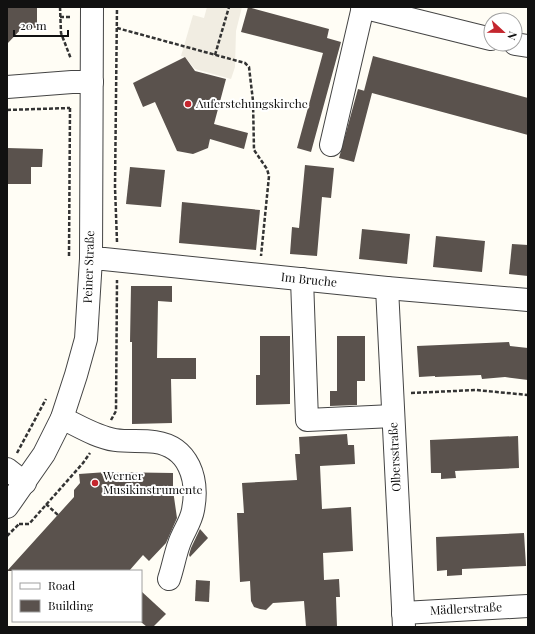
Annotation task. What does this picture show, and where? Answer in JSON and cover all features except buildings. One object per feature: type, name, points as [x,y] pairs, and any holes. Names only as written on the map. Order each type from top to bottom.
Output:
[{"type":"street","name":"Peiner Straße","points":[[13,515],[25,483],[44,454],[62,418],[86,339],[91,259],[82,82],[92,7]]},
{"type":"street","points":[[331,145],[362,7],[483,37]]},
{"type":"street","points":[[7,87],[82,82]]},
{"type":"street","name":"Im Bruche","points":[[91,259],[104,259],[387,288],[528,300]]},
{"type":"street","points":[[302,279],[307,420],[393,416]]},
{"type":"street","name":"Olbersstraße","points":[[387,288],[403,620]]},
{"type":"street","points":[[62,418],[100,437],[116,440],[164,444],[179,452],[185,459],[191,472],[194,487],[193,511],[179,544],[170,579]]},
{"type":"street","points":[[7,469],[25,483]]},
{"type":"street","name":"Mädlerstraße","points":[[403,620],[528,606]]},
{"type":"path","points":[[60,7],[61,33],[73,65],[82,82],[70,108],[69,260]]},
{"type":"path","points":[[215,55],[229,7]]},
{"type":"path","points":[[117,28],[246,63],[249,67],[254,150],[267,169],[269,176],[259,275]]},
{"type":"path","points":[[7,110],[70,108]]},
{"type":"path","points":[[392,394],[476,390],[528,395]]},
{"type":"path","points":[[7,469],[47,395]]},
{"type":"path","points":[[46,504],[58,515]]},
{"type":"path","points":[[7,536],[13,515]]},
{"type":"shaded area","points":[[207,7],[242,7],[236,31],[235,67],[231,79],[195,69],[185,57],[181,56],[193,15],[204,18]]},
{"type":"place","name":"Auferstehungskirche","points":[[188,104]]},
{"type":"place","name":"Werner Musikinstrumente","points":[[95,483]]}]
